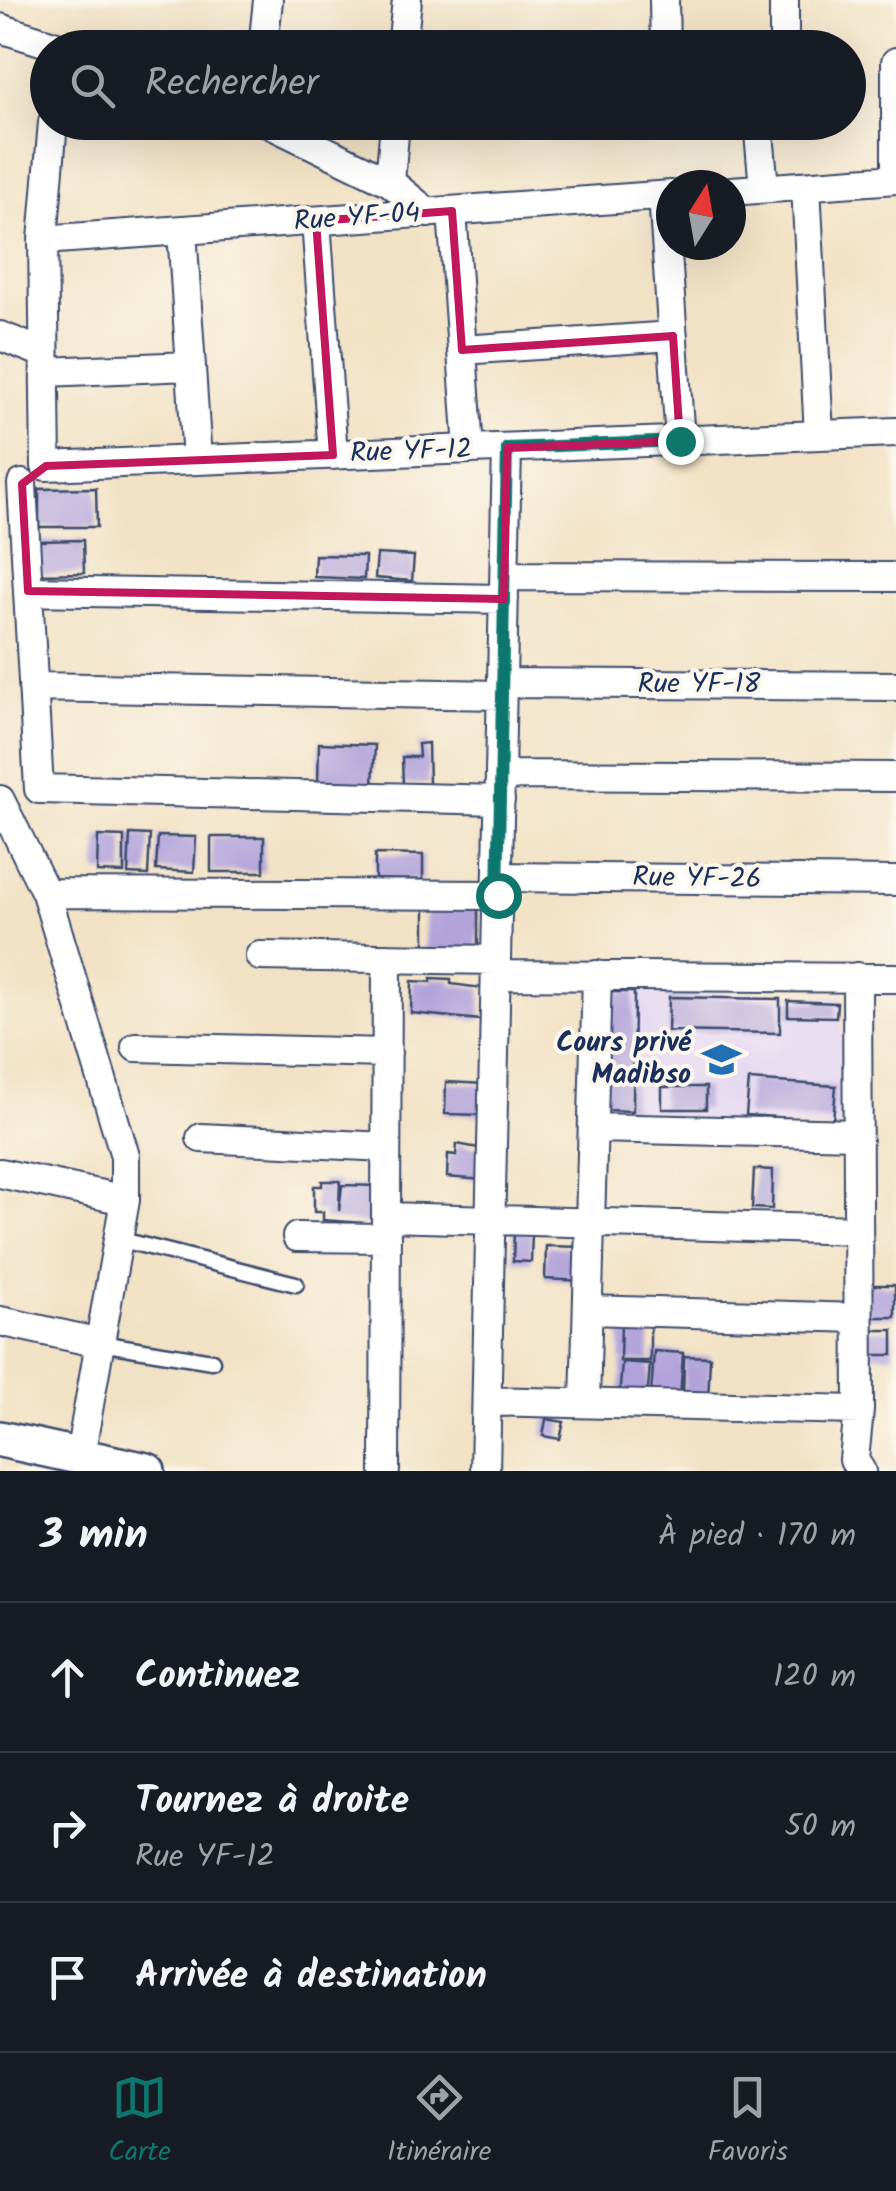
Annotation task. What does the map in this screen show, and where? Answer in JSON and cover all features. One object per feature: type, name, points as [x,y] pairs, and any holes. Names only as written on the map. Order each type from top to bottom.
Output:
[{"type":"street","points":[[266,30],[268,0]]},
{"type":"street","points":[[404,30],[407,0]]},
{"type":"street","points":[[664,0],[664,30]]},
{"type":"street","points":[[784,0],[784,30]]},
{"type":"street","points":[[0,28],[30,37]]},
{"type":"street","points":[[896,62],[896,171]]},
{"type":"street","points":[[51,140],[43,240],[46,466],[11,492],[28,591],[38,789],[500,788],[896,777]]},
{"type":"street","points":[[303,140],[390,182],[440,212],[462,350],[469,449]]},
{"type":"street","points":[[390,182],[394,140]]},
{"type":"street","points":[[760,140],[764,188]]},
{"type":"street","points":[[746,190],[896,179]]},
{"type":"street","points":[[806,186],[819,435]]},
{"type":"street","name":"Rue YF-04","points":[[43,240],[656,196]]},
{"type":"street","points":[[316,221],[333,455]]},
{"type":"street","points":[[182,230],[198,460]]},
{"type":"street","points":[[670,260],[680,441]]},
{"type":"street","points":[[0,336],[44,362],[191,366]]},
{"type":"street","points":[[462,350],[673,336]]},
{"type":"street","name":"Rue YF-12","points":[[46,466],[896,432]]},
{"type":"street","points":[[485,1471],[507,448]]},
{"type":"street","points":[[28,591],[504,588],[896,577]]},
{"type":"street","name":"Rue YF-18","points":[[33,687],[896,686]]},
{"type":"street","points":[[0,800],[46,893],[125,1156],[125,1200],[80,1456]]},
{"type":"street","name":"Rue YF-26","points":[[46,893],[896,881]]},
{"type":"street","points":[[260,956],[387,958],[597,976],[896,978]]},
{"type":"street","points":[[385,1471],[387,958]]},
{"type":"street","points":[[585,1403],[597,976]]},
{"type":"street","points":[[857,978],[858,1410],[854,1460],[860,1471]]},
{"type":"street","points":[[136,1047],[387,1054]]},
{"type":"street","points":[[593,1128],[858,1134]]},
{"type":"street","points":[[202,1138],[386,1147]]},
{"type":"street","points":[[0,1173],[125,1200]]},
{"type":"street","points":[[297,1236],[491,1220],[858,1230]]},
{"type":"street","points":[[588,1310],[858,1318]]},
{"type":"street","points":[[0,1321],[100,1342]]},
{"type":"street","points":[[487,1400],[858,1410]]},
{"type":"street","points":[[0,1439],[147,1471]]},
{"type":"lane","points":[[118,1239],[296,1284]]},
{"type":"lane","points":[[100,1342],[212,1360]]},
{"type":"highlighted area","points":[[452,211],[462,350],[673,336],[680,441],[507,448],[504,599],[28,591],[22,484],[46,466],[333,455],[316,221]]},
{"type":"shaded area","name":"Cours privé Madibso","points":[[605,989],[842,997],[840,1129],[599,1120]]},
{"type":"building","points":[[96,488],[97,527],[39,527],[39,489]]},
{"type":"building","points":[[83,540],[84,573],[39,574],[38,541]]},
{"type":"building","points":[[377,554],[414,556],[412,581],[375,578]]},
{"type":"building","points":[[315,555],[365,556],[364,579],[314,577]]},
{"type":"building","points":[[319,743],[375,745],[373,784],[318,782]]},
{"type":"building","points":[[428,743],[429,784],[403,785],[402,757],[419,757],[418,744]]},
{"type":"building","points":[[130,834],[150,835],[148,875],[128,874]]},
{"type":"building","points":[[98,836],[124,837],[124,873],[97,872]]},
{"type":"building","points":[[158,836],[196,837],[194,872],[156,870]]},
{"type":"building","points":[[211,837],[264,837],[264,872],[211,872]]},
{"type":"building","points":[[375,854],[423,855],[423,880],[375,879]]},
{"type":"building","points":[[425,905],[478,906],[478,954],[425,954]]},
{"type":"building","points":[[431,978],[482,988],[481,1020],[411,1013],[412,981],[431,982]]},
{"type":"building","points":[[607,992],[634,992],[633,1111],[606,1110]]},
{"type":"building","points":[[669,997],[780,999],[780,1033],[668,1031]]},
{"type":"building","points":[[788,1001],[837,1003],[836,1017],[788,1016]]},
{"type":"building","points":[[749,1080],[836,1086],[833,1121],[746,1115]]},
{"type":"building","points":[[446,1082],[486,1084],[485,1115],[445,1114]]},
{"type":"building","points":[[662,1087],[706,1087],[706,1109],[662,1109]]},
{"type":"building","points":[[457,1144],[484,1149],[483,1180],[447,1177],[448,1154],[456,1155]]},
{"type":"building","points":[[754,1169],[773,1170],[772,1209],[752,1208]]},
{"type":"building","points":[[322,1181],[340,1181],[339,1211],[342,1185],[379,1186],[377,1224],[323,1220],[323,1212],[314,1212],[314,1186],[322,1186]]},
{"type":"building","points":[[514,1231],[532,1232],[531,1262],[513,1261]]},
{"type":"building","points":[[546,1246],[583,1247],[582,1281],[545,1279]]},
{"type":"building","points":[[867,1285],[895,1285],[895,1317],[867,1317]]},
{"type":"building","points":[[621,1321],[650,1321],[650,1361],[620,1361]]},
{"type":"building","points":[[863,1330],[893,1330],[893,1355],[863,1355]]},
{"type":"building","points":[[654,1351],[683,1353],[680,1399],[651,1396]]},
{"type":"building","points":[[684,1356],[710,1357],[708,1401],[683,1400]]},
{"type":"building","points":[[622,1362],[650,1364],[647,1402],[619,1400]]},
{"type":"building","points":[[546,1419],[564,1422],[560,1439],[543,1436]]},
{"type":"place","name":"Cours privé Madibso","points":[[721,1059]]},
{"type":"route","points":[[498,895],[507,448],[680,441]]}]
